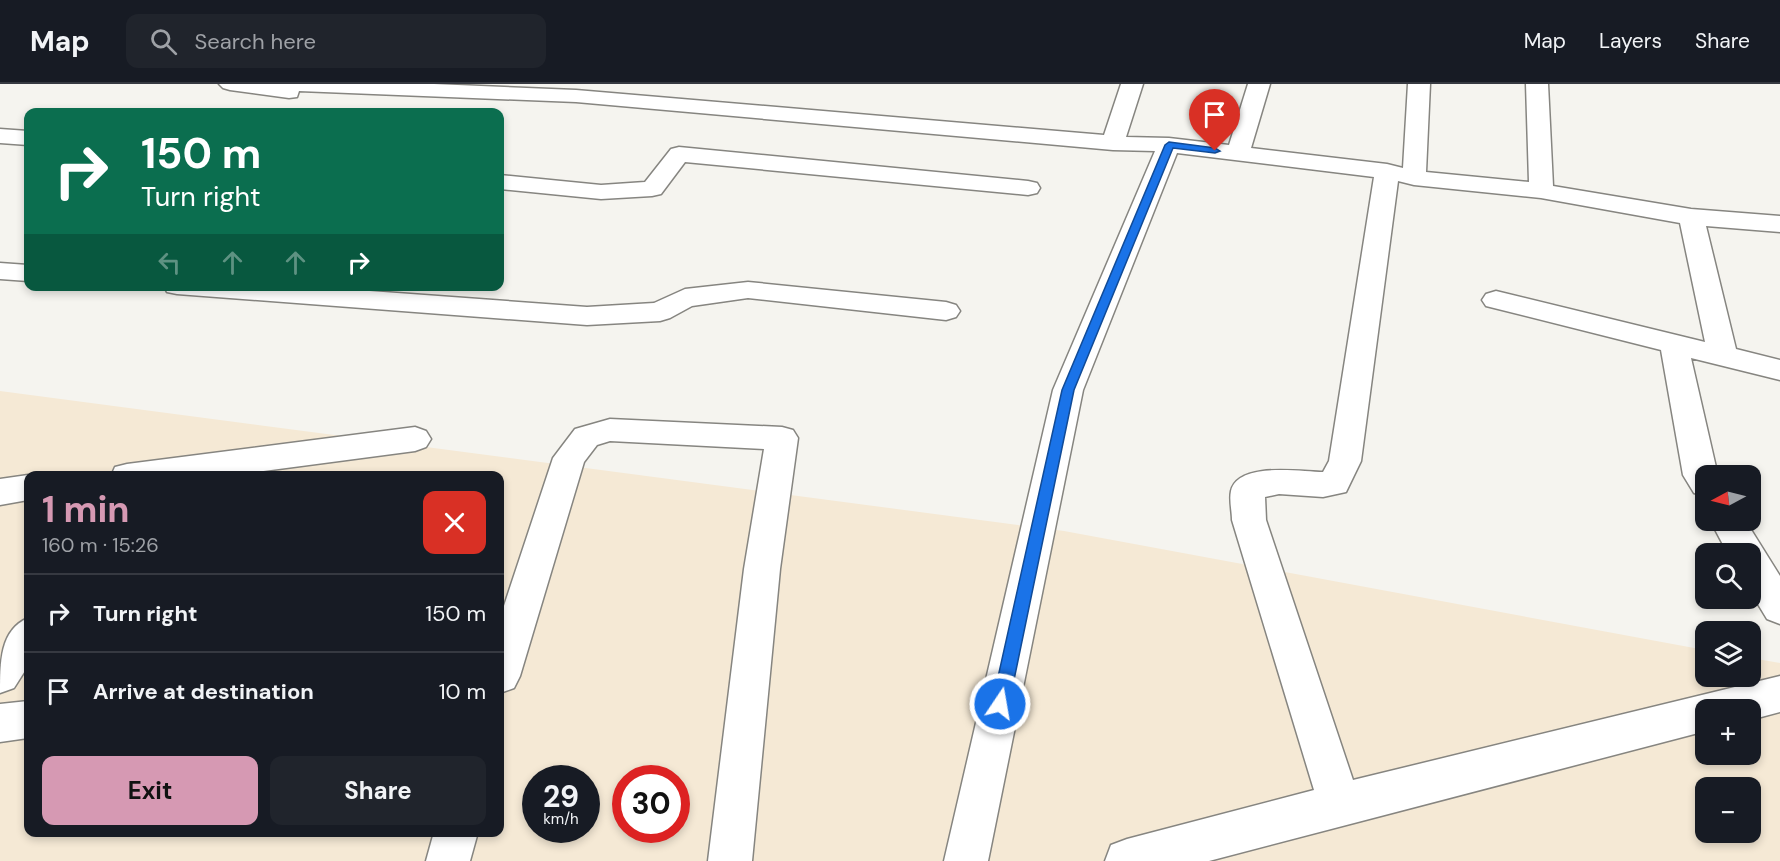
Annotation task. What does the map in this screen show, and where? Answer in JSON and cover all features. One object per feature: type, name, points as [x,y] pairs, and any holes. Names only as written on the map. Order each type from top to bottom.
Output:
[{"type":"street","points":[[230,84],[295,87],[583,90],[745,109],[1169,145],[1387,171],[1414,178],[1540,191],[1691,217],[1780,224]]},
{"type":"street","points":[[1113,142],[1132,84]]},
{"type":"street","points":[[1238,153],[1259,84]]},
{"type":"street","points":[[1414,178],[1419,84]]},
{"type":"street","points":[[1536,84],[1540,191]]},
{"type":"street","points":[[268,108],[295,87]]},
{"type":"street","points":[[745,109],[762,92]]},
{"type":"street","points":[[966,861],[1068,390],[1169,145]]},
{"type":"street","points":[[504,182],[601,192],[652,189],[679,154],[1028,188]]},
{"type":"street","points":[[1340,804],[1250,520],[1248,491],[1259,483],[1289,481],[1320,486],[1334,483],[1345,461],[1387,171]]},
{"type":"street","points":[[1691,217],[1723,356]]},
{"type":"street","points":[[0,271],[24,273]]},
{"type":"street","points":[[245,291],[587,316],[660,312],[685,298],[748,290],[946,311]]},
{"type":"street","points":[[1496,300],[1780,370]]},
{"type":"street","points":[[1674,344],[1698,465]]},
{"type":"street","points":[[504,663],[569,458],[586,437],[610,430],[782,438],[762,569],[730,861]]},
{"type":"street","points":[[164,471],[415,439]]},
{"type":"street","points":[[0,492],[24,489]]},
{"type":"street","points":[[1761,577],[1780,608]]},
{"type":"street","points":[[0,676],[24,640]]},
{"type":"street","points":[[1761,699],[1780,694]]},
{"type":"street","points":[[1127,861],[1340,804],[1695,716]]},
{"type":"street","points":[[0,723],[24,720]]},
{"type":"street","points":[[448,861],[455,837]]},
{"type":"shaded area","points":[[0,391],[1064,531],[1695,648],[1695,687],[1761,687],[1761,660],[1780,663],[1780,861],[0,861]]},
{"type":"route","points":[[1000,704],[1068,390],[1169,145],[1215,151]]}]
